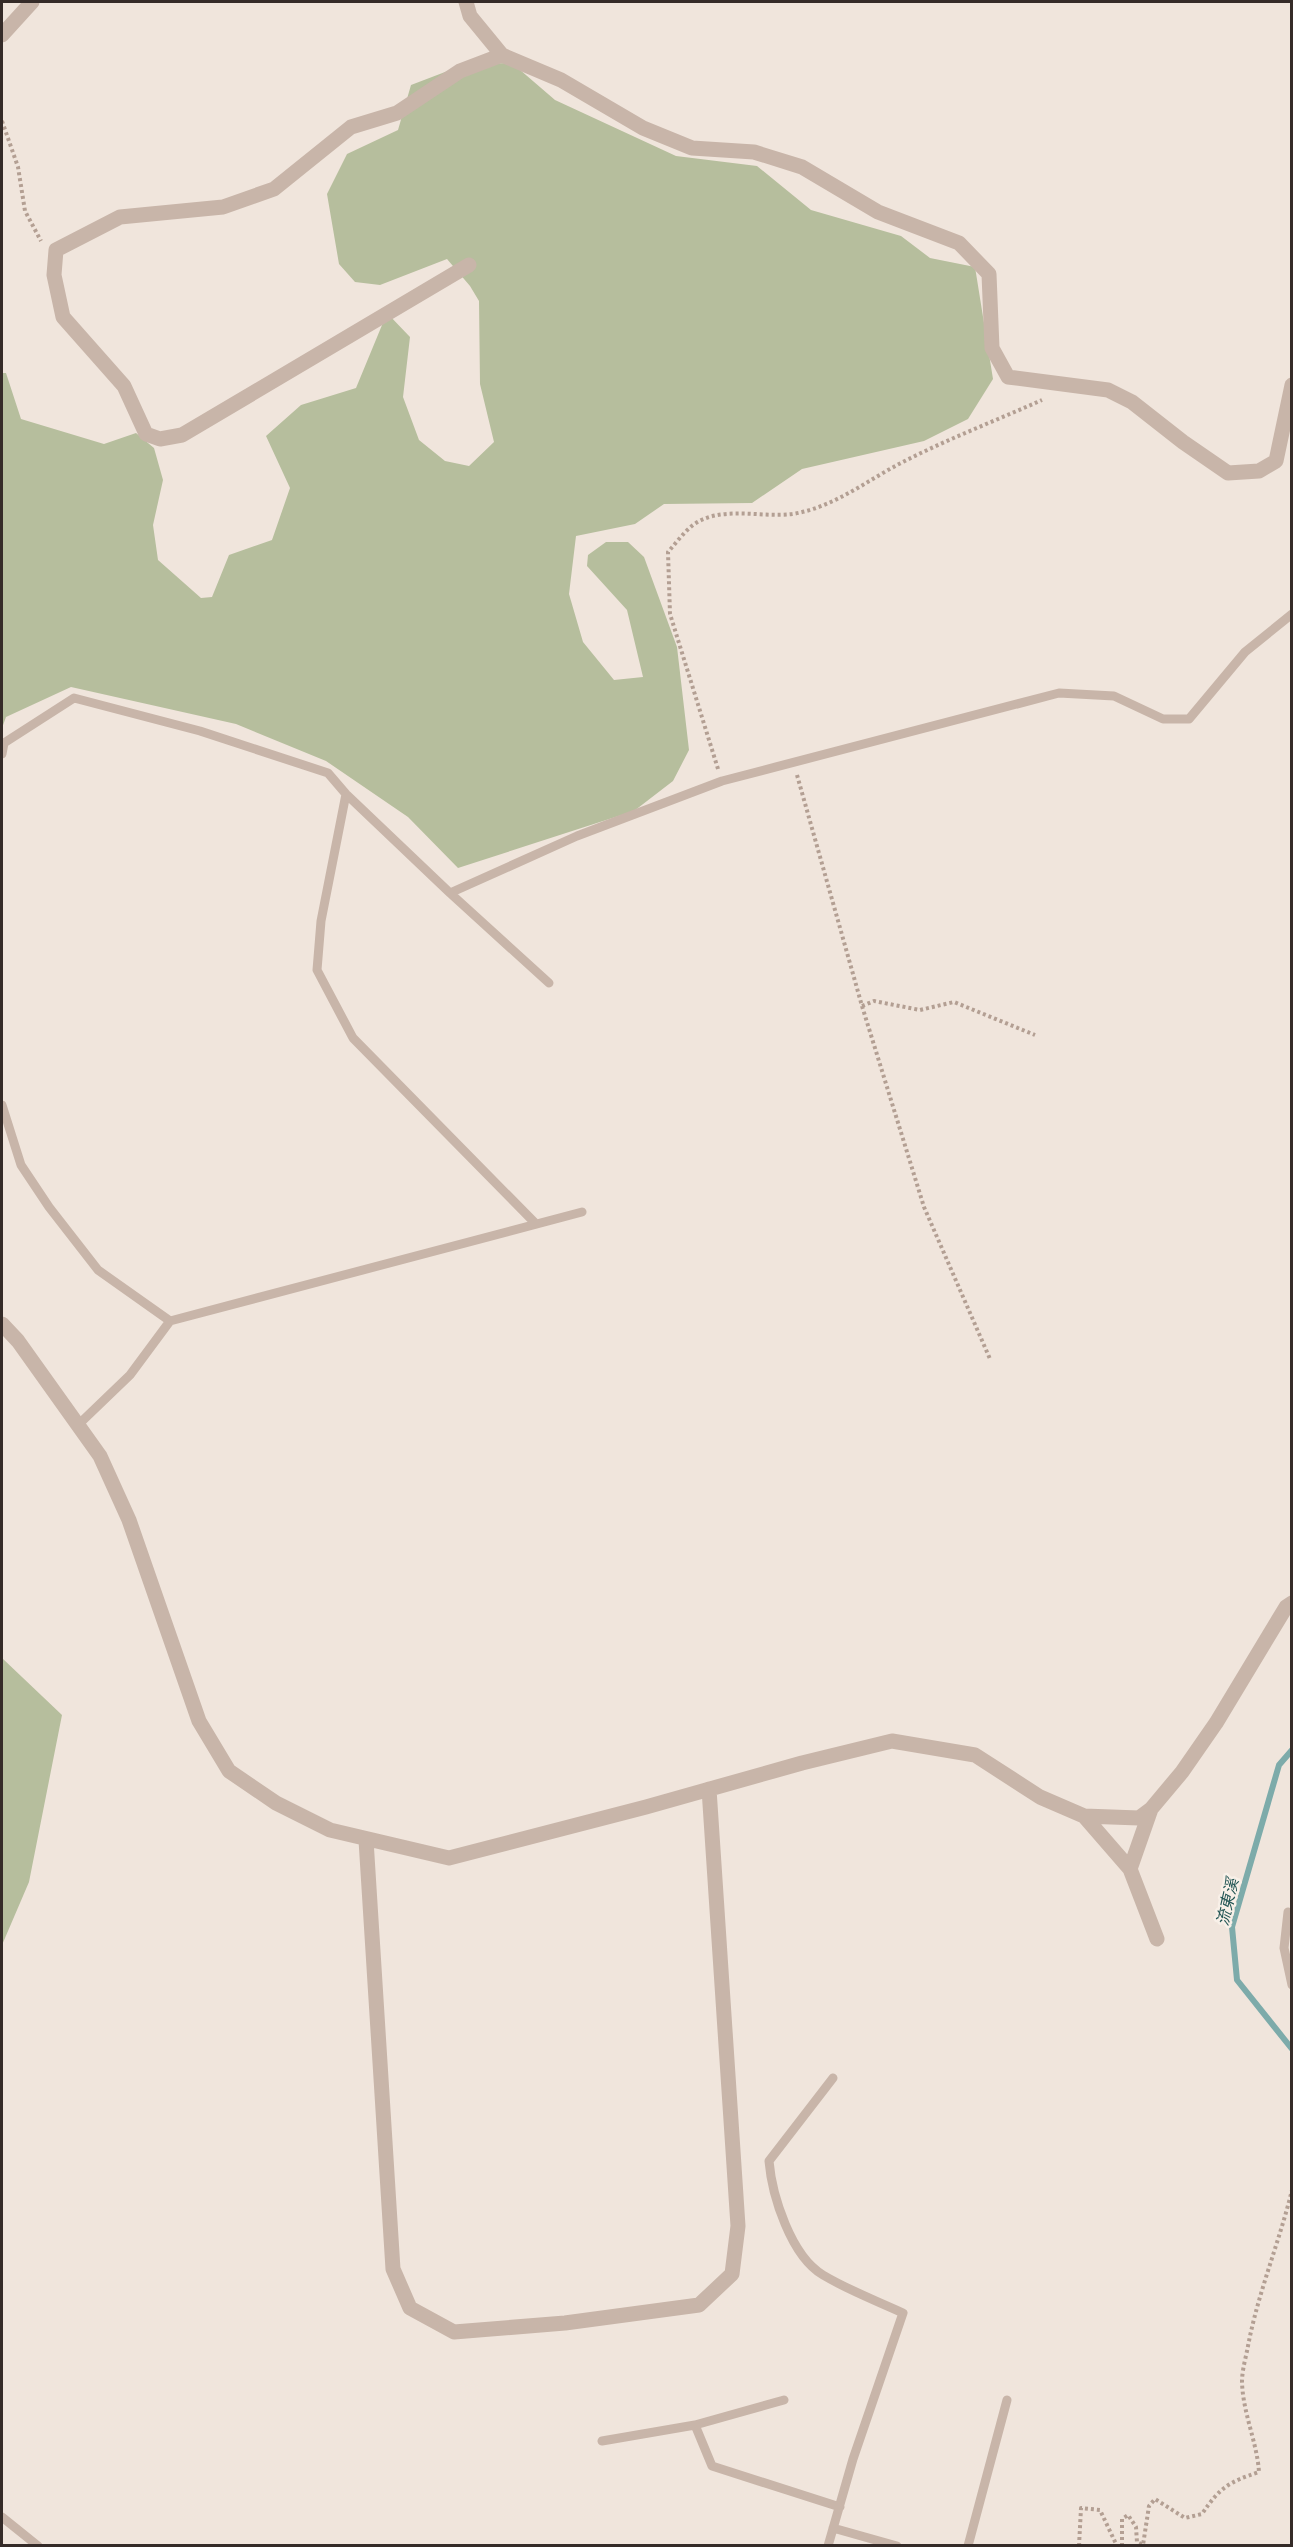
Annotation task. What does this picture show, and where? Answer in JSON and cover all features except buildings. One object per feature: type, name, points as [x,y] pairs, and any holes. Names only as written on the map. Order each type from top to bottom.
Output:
[{"type":"street","points":[[2,35],[32,2]]},
{"type":"street","points":[[466,2],[470,16],[502,55],[561,80],[643,128],[692,148],[754,152],[802,167],[878,212],[959,243],[989,274],[992,348],[1008,377],[1108,390],[1132,402],[1183,442],[1228,473],[1259,471],[1276,461],[1292,385]]},
{"type":"street","points":[[469,265],[182,435],[160,439],[146,434],[124,386],[63,317],[54,275],[56,250],[120,217],[223,207],[274,189],[351,127],[397,113],[460,71],[502,55]]},
{"type":"street","points":[[2,1324],[18,1341],[100,1456],[129,1520],[199,1721],[229,1771],[276,1803],[330,1830],[449,1858],[892,1741],[975,1755],[1040,1797],[1084,1816],[1139,1818],[1151,1809],[1182,1772],[1216,1723],[1286,1607],[1292,1603]]},
{"type":"street","points":[[366,1840],[393,2269],[410,2308],[454,2332],[565,2324],[699,2305],[732,2274],[738,2226],[709,1789]]},
{"type":"street","points":[[1130,1869],[1151,1809]]},
{"type":"street","points":[[1084,1816],[1130,1869],[1157,1939]]},
{"type":"lane","points":[[450,893],[577,836],[722,781],[1059,693],[1114,696],[1163,719],[1189,718],[1245,652],[1292,614]]},
{"type":"lane","points":[[2,754],[4,743],[74,698],[200,731],[328,773],[346,794],[450,893],[549,983]]},
{"type":"lane","points":[[346,794],[321,921],[317,970],[353,1038],[536,1224]]},
{"type":"lane","points":[[2,1105],[21,1165],[49,1207],[98,1270],[170,1321]]},
{"type":"lane","points":[[78,1425],[130,1375],[170,1321],[582,1212]]},
{"type":"lane","points":[[1288,1912],[1284,1948],[1292,1985]]},
{"type":"lane","points":[[828,2546],[853,2459],[903,2313],[821,2274],[793,2242],[771,2186],[769,2161],[833,2078]]},
{"type":"lane","points":[[602,2441],[695,2425],[784,2400]]},
{"type":"lane","points":[[968,2546],[1007,2400]]},
{"type":"lane","points":[[695,2425],[712,2466],[840,2507]]},
{"type":"lane","points":[[2,2517],[38,2546]]},
{"type":"lane","points":[[833,2529],[897,2546]]},
{"type":"path","points":[[2,121],[18,167],[25,211],[40,240],[56,250]]},
{"type":"path","points":[[722,781],[670,614],[668,552],[693,525],[710,517],[734,514],[757,516],[793,513],[836,500],[901,463],[1045,398]]},
{"type":"path","points":[[793,762],[862,1006],[924,1207],[990,1359]]},
{"type":"path","points":[[862,1006],[873,1001],[920,1010],[954,1002],[1035,1035]]},
{"type":"path","points":[[1122,2546],[1122,2519],[1128,2515],[1136,2527],[1137,2542],[1143,2545],[1149,2506],[1155,2499],[1185,2517],[1202,2514],[1213,2498],[1231,2482],[1259,2472],[1258,2457],[1247,2420],[1242,2380],[1254,2315],[1292,2190]]},
{"type":"path","points":[[1079,2546],[1081,2508],[1100,2510],[1117,2546]]},
{"type":"green space","points":[[512,63],[555,100],[676,156],[757,166],[811,210],[901,236],[930,258],[975,267],[993,379],[968,419],[924,441],[802,469],[752,503],[664,504],[635,524],[576,536],[569,594],[583,642],[614,680],[643,677],[627,610],[587,566],[588,555],[606,542],[628,542],[644,557],[677,647],[689,750],[673,781],[634,811],[458,868],[408,817],[326,761],[236,724],[71,687],[6,717],[2,728],[2,373],[6,373],[21,419],[104,444],[136,433],[154,448],[163,480],[153,525],[158,560],[201,598],[212,597],[229,555],[272,540],[290,488],[266,436],[301,405],[356,388],[387,313],[410,337],[403,397],[419,440],[445,461],[469,466],[494,442],[480,384],[479,301],[470,286],[447,259],[380,285],[355,282],[339,264],[327,194],[347,154],[398,130],[411,85],[466,64]]},
{"type":"green space","points":[[2,1658],[62,1715],[29,1882],[2,1945]]},
{"type":"waterway","name":"流東溪","points":[[1292,1750],[1279,1765],[1232,1927],[1237,1980],[1292,2049]]}]
